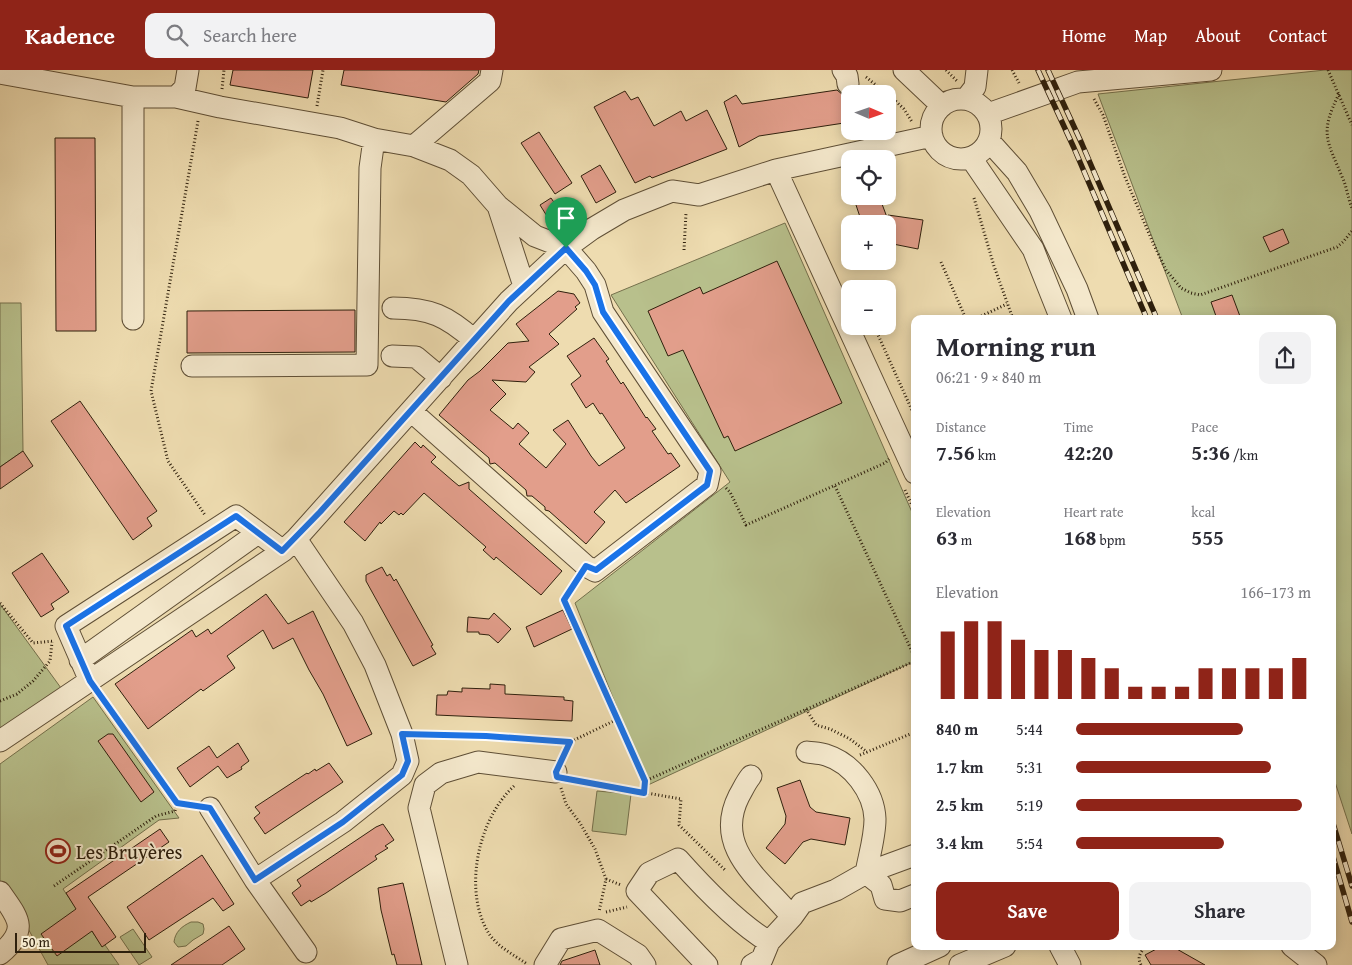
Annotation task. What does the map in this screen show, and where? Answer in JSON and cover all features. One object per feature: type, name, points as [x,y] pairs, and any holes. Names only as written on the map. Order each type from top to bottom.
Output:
[{"type":"street","points":[[176,97],[184,88],[188,70]]},
{"type":"street","points":[[414,146],[490,81],[492,70]]},
{"type":"street","points":[[904,70],[942,106]]},
{"type":"street","points":[[966,99],[975,87],[977,70]]},
{"type":"street","points":[[988,114],[1078,82],[1211,70]]},
{"type":"street","points":[[0,73],[26,74],[134,97],[176,97],[340,128],[374,139],[414,146],[450,160],[471,176],[498,206],[535,236],[566,248],[586,271],[595,285],[603,312],[710,471],[707,485],[596,570],[586,566],[411,411]]},
{"type":"street","points":[[133,319],[134,97]]},
{"type":"street","points":[[955,99],[966,99],[982,106],[988,114],[992,128],[989,141],[979,154],[971,158],[955,159],[947,156],[935,144],[931,125],[935,115],[942,106],[955,99]]},
{"type":"street","points":[[0,742],[289,545],[524,286],[566,248],[592,229],[624,210],[672,191],[699,195],[776,170],[932,136]]},
{"type":"street","points":[[192,366],[367,365],[370,168],[374,139]]},
{"type":"street","points":[[989,141],[1017,172],[1040,212],[1077,289],[1087,315]]},
{"type":"street","points":[[971,158],[1033,248],[1059,315]]},
{"type":"street","points":[[776,170],[911,463]]},
{"type":"street","points":[[498,206],[524,286]]},
{"type":"street","points":[[393,308],[428,311],[442,316],[474,340]]},
{"type":"street","points":[[392,356],[416,357],[440,378]]},
{"type":"street","points":[[90,681],[80,660],[62,641],[66,626],[236,516],[258,533],[289,545],[353,623],[375,665],[402,734],[408,761],[402,775],[343,822],[255,880]]},
{"type":"street","points":[[80,660],[258,533]]},
{"type":"street","points":[[807,752],[826,755],[844,763],[858,777],[870,798],[875,818],[866,873]]},
{"type":"street","points":[[457,965],[419,808],[424,785],[441,773],[478,762],[532,769],[556,775]]},
{"type":"street","points":[[751,776],[734,807],[730,828],[736,850],[747,868],[792,918]]},
{"type":"street","points":[[210,808],[255,880],[306,952]]},
{"type":"street","points":[[752,965],[762,959],[769,942],[792,918],[802,903],[836,890],[866,873],[911,856]]},
{"type":"street","points":[[708,965],[637,892],[648,874],[678,859],[699,882],[756,934],[769,942]]},
{"type":"street","points":[[866,873],[880,884],[885,899],[900,901],[911,897]]},
{"type":"street","points":[[0,892],[18,918],[18,928],[12,944],[0,954]]},
{"type":"street","points":[[545,965],[561,939],[598,930],[638,955],[645,965]]},
{"type":"street","points":[[898,965],[931,950]]},
{"type":"street","points":[[960,965],[996,950]]},
{"type":"street","points":[[1062,950],[1070,965]]},
{"type":"street","points":[[1298,950],[1316,965]]},
{"type":"path","points":[[314,124],[323,70]]},
{"type":"path","points":[[1012,70],[1018,80]]},
{"type":"path","points":[[1328,70],[1352,126]]},
{"type":"path","points":[[852,77],[868,85]]},
{"type":"path","points":[[1086,82],[1103,115],[1125,177],[1153,243],[1166,270],[1181,288],[1200,295],[1212,292],[1337,246],[1352,231]]},
{"type":"path","points":[[1339,94],[1329,118],[1327,140],[1352,208]]},
{"type":"path","points":[[896,102],[904,110],[914,125]]},
{"type":"path","points":[[202,103],[150,391],[168,461],[192,499],[216,529]]},
{"type":"path","points":[[974,197],[1011,315]]},
{"type":"path","points":[[684,250],[686,213]]},
{"type":"path","points":[[941,262],[964,315]]},
{"type":"path","points":[[984,315],[1007,304]]},
{"type":"path","points":[[878,335],[911,408]]},
{"type":"path","points":[[710,471],[730,492],[746,525],[885,463],[890,458],[906,451]]},
{"type":"path","points":[[835,486],[911,649]]},
{"type":"path","points":[[586,566],[564,600],[645,781],[644,793]]},
{"type":"path","points":[[0,603],[33,643],[62,641]]},
{"type":"path","points":[[0,701],[17,694],[33,681],[50,661],[62,641]]},
{"type":"path","points":[[645,781],[911,664]]},
{"type":"path","points":[[90,681],[177,803],[210,808]]},
{"type":"path","points":[[806,709],[816,725],[830,729],[850,739],[867,752]]},
{"type":"path","points":[[402,734],[486,736],[570,742],[618,719]]},
{"type":"path","points":[[844,763],[911,734]]},
{"type":"path","points":[[570,742],[556,775],[566,804],[595,849],[606,879],[599,914],[647,902]]},
{"type":"path","points":[[528,965],[507,951],[489,934],[479,914],[475,882],[478,855],[492,813],[508,791],[532,769]]},
{"type":"path","points":[[556,775],[644,793],[681,798],[679,825],[726,872]]},
{"type":"path","points":[[54,886],[156,816],[174,812],[177,803]]},
{"type":"path","points":[[1141,965],[1139,960],[1143,950]]},
{"type":"green space","points":[[1325,70],[1352,70],[1352,834],[1336,785],[1336,315],[1181,315],[1098,94]]},
{"type":"green space","points":[[785,223],[911,510],[911,663],[648,785],[575,603],[730,482],[611,295]]},
{"type":"green space","points":[[0,303],[21,303],[23,451],[0,467]]},
{"type":"green space","points":[[0,604],[61,688],[0,729]]},
{"type":"green space","name":"Les Bruyères","points":[[93,697],[179,818],[159,820],[63,889],[102,946],[105,945],[119,965],[48,965],[14,903],[0,882],[0,764]]},
{"type":"green space","points":[[597,791],[631,794],[626,835],[592,831]]},
{"type":"green space","points":[[191,922],[203,924],[203,934],[186,946],[178,947],[174,942],[177,932]]},
{"type":"green space","points":[[133,929],[152,957],[139,965],[120,937]]},
{"type":"building","points":[[233,70],[313,70],[308,98],[230,85]]},
{"type":"building","points":[[344,70],[479,70],[478,74],[446,102],[341,85]]},
{"type":"building","points":[[837,90],[841,93],[841,123],[759,136],[739,147],[724,102],[736,95],[742,104]]},
{"type":"building","points":[[625,91],[631,100],[638,97],[654,126],[681,111],[686,121],[707,110],[727,149],[635,183],[594,107]]},
{"type":"building","points":[[539,132],[572,183],[555,194],[521,143]]},
{"type":"building","points":[[55,138],[95,138],[96,331],[56,331]]},
{"type":"building","points":[[600,165],[616,192],[596,203],[581,176]]},
{"type":"building","points":[[551,198],[562,214],[550,221],[540,205]]},
{"type":"building","points":[[856,205],[882,205],[886,215],[859,215]]},
{"type":"building","points":[[896,216],[923,220],[918,249],[896,245]]},
{"type":"building","points":[[1283,229],[1289,243],[1270,252],[1263,237]]},
{"type":"building","points":[[777,261],[842,403],[735,451],[728,436],[724,438],[683,350],[668,356],[648,311],[700,287],[703,294]]},
{"type":"building","points":[[558,291],[574,294],[580,303],[575,307],[577,309],[549,334],[559,344],[529,367],[535,372],[526,382],[492,380],[506,394],[490,410],[513,429],[518,423],[529,433],[519,444],[546,468],[566,444],[553,430],[568,420],[599,466],[625,448],[602,413],[600,414],[593,403],[586,408],[571,384],[581,376],[567,356],[594,338],[609,359],[606,361],[621,384],[623,382],[646,418],[656,429],[652,431],[668,454],[671,453],[680,466],[626,503],[615,490],[594,512],[605,522],[586,544],[549,511],[545,510],[545,507],[532,496],[527,496],[526,490],[495,463],[490,464],[489,458],[439,415],[468,380],[480,371],[508,343],[529,341],[516,324]]},
{"type":"building","points":[[1232,295],[1240,315],[1216,315],[1211,302]]},
{"type":"building","points":[[355,310],[355,352],[187,353],[187,311]]},
{"type":"building","points":[[80,401],[157,511],[147,518],[152,526],[133,540],[51,421]]},
{"type":"building","points":[[415,442],[421,448],[423,445],[436,457],[431,462],[459,486],[469,482],[469,489],[562,571],[541,595],[496,557],[494,560],[483,550],[486,547],[424,493],[403,515],[401,513],[399,515],[394,511],[381,524],[380,522],[365,541],[344,522]]},
{"type":"building","points":[[23,451],[33,466],[0,489],[0,467]]},
{"type":"building","points":[[42,553],[69,592],[51,604],[54,609],[41,617],[12,573]]},
{"type":"building","points":[[382,567],[387,576],[390,574],[394,581],[396,579],[433,645],[431,646],[436,654],[413,666],[366,581],[366,575]]},
{"type":"building","points":[[266,594],[288,624],[313,611],[372,734],[347,746],[323,694],[293,638],[273,649],[263,630],[227,656],[235,668],[203,691],[201,689],[148,729],[115,684],[192,630],[196,637],[208,629],[211,634]]},
{"type":"building","points":[[563,610],[572,629],[534,647],[526,627]]},
{"type":"building","points":[[494,613],[511,629],[498,643],[489,635],[479,634],[479,632],[467,632],[468,617],[489,619]]},
{"type":"building","points":[[490,684],[505,685],[505,694],[564,697],[564,700],[573,701],[572,721],[436,715],[437,695],[447,695],[448,691],[462,692],[462,688],[490,689]]},
{"type":"building","points":[[108,734],[113,734],[154,792],[141,802],[98,741]]},
{"type":"building","points":[[238,743],[249,761],[241,767],[242,769],[227,778],[218,766],[190,787],[177,768],[209,746],[217,758]]},
{"type":"building","points":[[329,763],[343,782],[265,834],[254,818],[260,813],[255,807],[307,773],[315,769],[316,771]]},
{"type":"building","points":[[800,780],[810,807],[816,812],[850,818],[845,845],[811,839],[803,842],[785,864],[766,848],[785,824],[786,816],[777,788]]},
{"type":"building","points":[[383,824],[394,840],[385,846],[388,848],[375,856],[377,859],[326,893],[301,906],[292,893],[301,886],[297,880]]},
{"type":"building","points":[[160,829],[169,842],[88,897],[116,937],[102,947],[92,931],[57,956],[41,934],[76,909],[66,893]]},
{"type":"building","points":[[202,855],[234,904],[223,911],[213,898],[149,940],[127,907]]},
{"type":"building","points":[[403,883],[422,965],[397,965],[394,954],[392,955],[381,910],[378,888]]},
{"type":"building","points":[[229,926],[245,949],[222,965],[171,965]]},
{"type":"building","points":[[595,950],[600,965],[560,965],[562,961]]},
{"type":"building","points":[[1154,950],[1179,950],[1205,965],[1151,965],[1145,955]]},
{"type":"railway","points":[[1038,70],[1074,148],[1145,315]]},
{"type":"railway","points":[[1048,70],[1155,315]]},
{"type":"railway","points":[[1336,833],[1352,886]]},
{"type":"railway","points":[[1336,867],[1352,922]]},
{"type":"place","name":"Les Bruyères","points":[[58,851]]},
{"type":"route","points":[[566,248],[586,271],[595,285],[603,312],[710,471],[707,485],[654,526],[596,570],[586,566],[564,600],[645,781],[644,793],[557,777],[556,772],[570,742],[486,736],[402,734],[408,761],[402,775],[343,822],[255,880],[210,808],[177,803],[90,681],[66,626],[236,516],[282,551],[296,539],[509,301],[566,248]]}]
